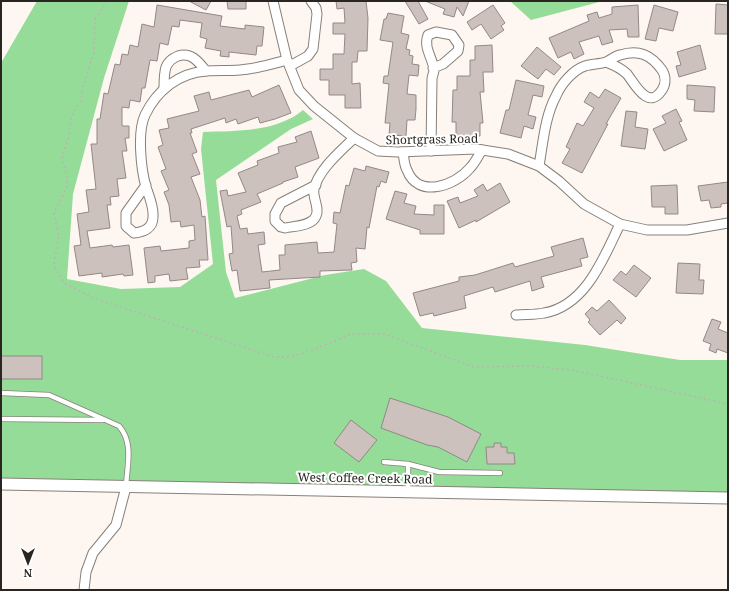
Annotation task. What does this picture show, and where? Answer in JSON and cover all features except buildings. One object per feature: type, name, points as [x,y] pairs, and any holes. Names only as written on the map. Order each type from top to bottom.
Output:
[{"type":"street","name":"Shortgrass Road","points":[[273,1],[288,63],[300,90],[314,106],[336,122],[354,138],[378,151],[403,152],[482,150],[508,154],[538,166],[559,181],[584,204],[620,224],[664,232],[687,230],[728,223]]},
{"type":"street","points":[[146,185],[126,213],[126,226],[134,233],[143,232],[148,228],[154,216],[142,167],[141,140],[144,116],[156,96],[171,82],[189,74],[206,70],[239,70],[288,63],[308,56],[313,50],[317,14],[316,8],[311,1]]},
{"type":"street","points":[[164,89],[167,65],[174,57],[184,54],[189,55],[197,59],[206,70]]},
{"type":"street","points":[[538,166],[550,110],[556,94],[568,78],[584,66],[606,62],[620,55],[644,54],[654,59],[664,72],[664,88],[655,96],[651,97],[642,94],[627,74],[616,66],[606,62]]},
{"type":"street","points":[[430,151],[433,68]]},
{"type":"street","points":[[316,184],[281,203],[275,214],[275,221],[281,227],[285,228],[311,222],[316,216],[314,190],[316,184],[321,174],[354,138]]},
{"type":"street","points":[[403,152],[407,170],[412,180],[420,186],[436,188],[465,173],[471,168],[482,150]]},
{"type":"street","points":[[516,315],[545,313],[564,306],[597,272],[620,224]]},
{"type":"street","name":"West Coffee Creek Road","points":[[1,484],[728,498]]},
{"type":"street","points":[[84,590],[86,572],[93,553],[116,525],[126,487]]},
{"type":"lane","points":[[1,393],[49,395],[119,426],[126,434],[128,444],[126,487]]},
{"type":"lane","points":[[1,419],[107,420]]},
{"type":"lane","points":[[384,462],[408,464],[439,472],[500,473]]},
{"type":"lane","points":[[408,464],[408,492]]},
{"type":"path","points":[[107,1],[95,19],[94,52],[83,86],[81,100],[71,116],[69,136],[62,156],[67,178],[67,187],[54,213],[59,236],[54,269],[66,284],[76,291],[123,309],[274,357],[289,357],[305,353],[351,334],[384,334],[474,366],[535,366],[572,370],[728,404]]},
{"type":"green space","points":[[37,1],[129,1],[104,78],[73,194],[67,279],[121,289],[180,287],[213,264],[201,149],[203,132],[256,129],[281,123],[303,110],[313,119],[291,129],[216,180],[226,272],[235,298],[325,275],[364,269],[386,281],[422,328],[585,345],[680,360],[728,360],[728,493],[1,478],[1,63]]},
{"type":"green space","points":[[510,1],[603,1],[531,20]]}]
